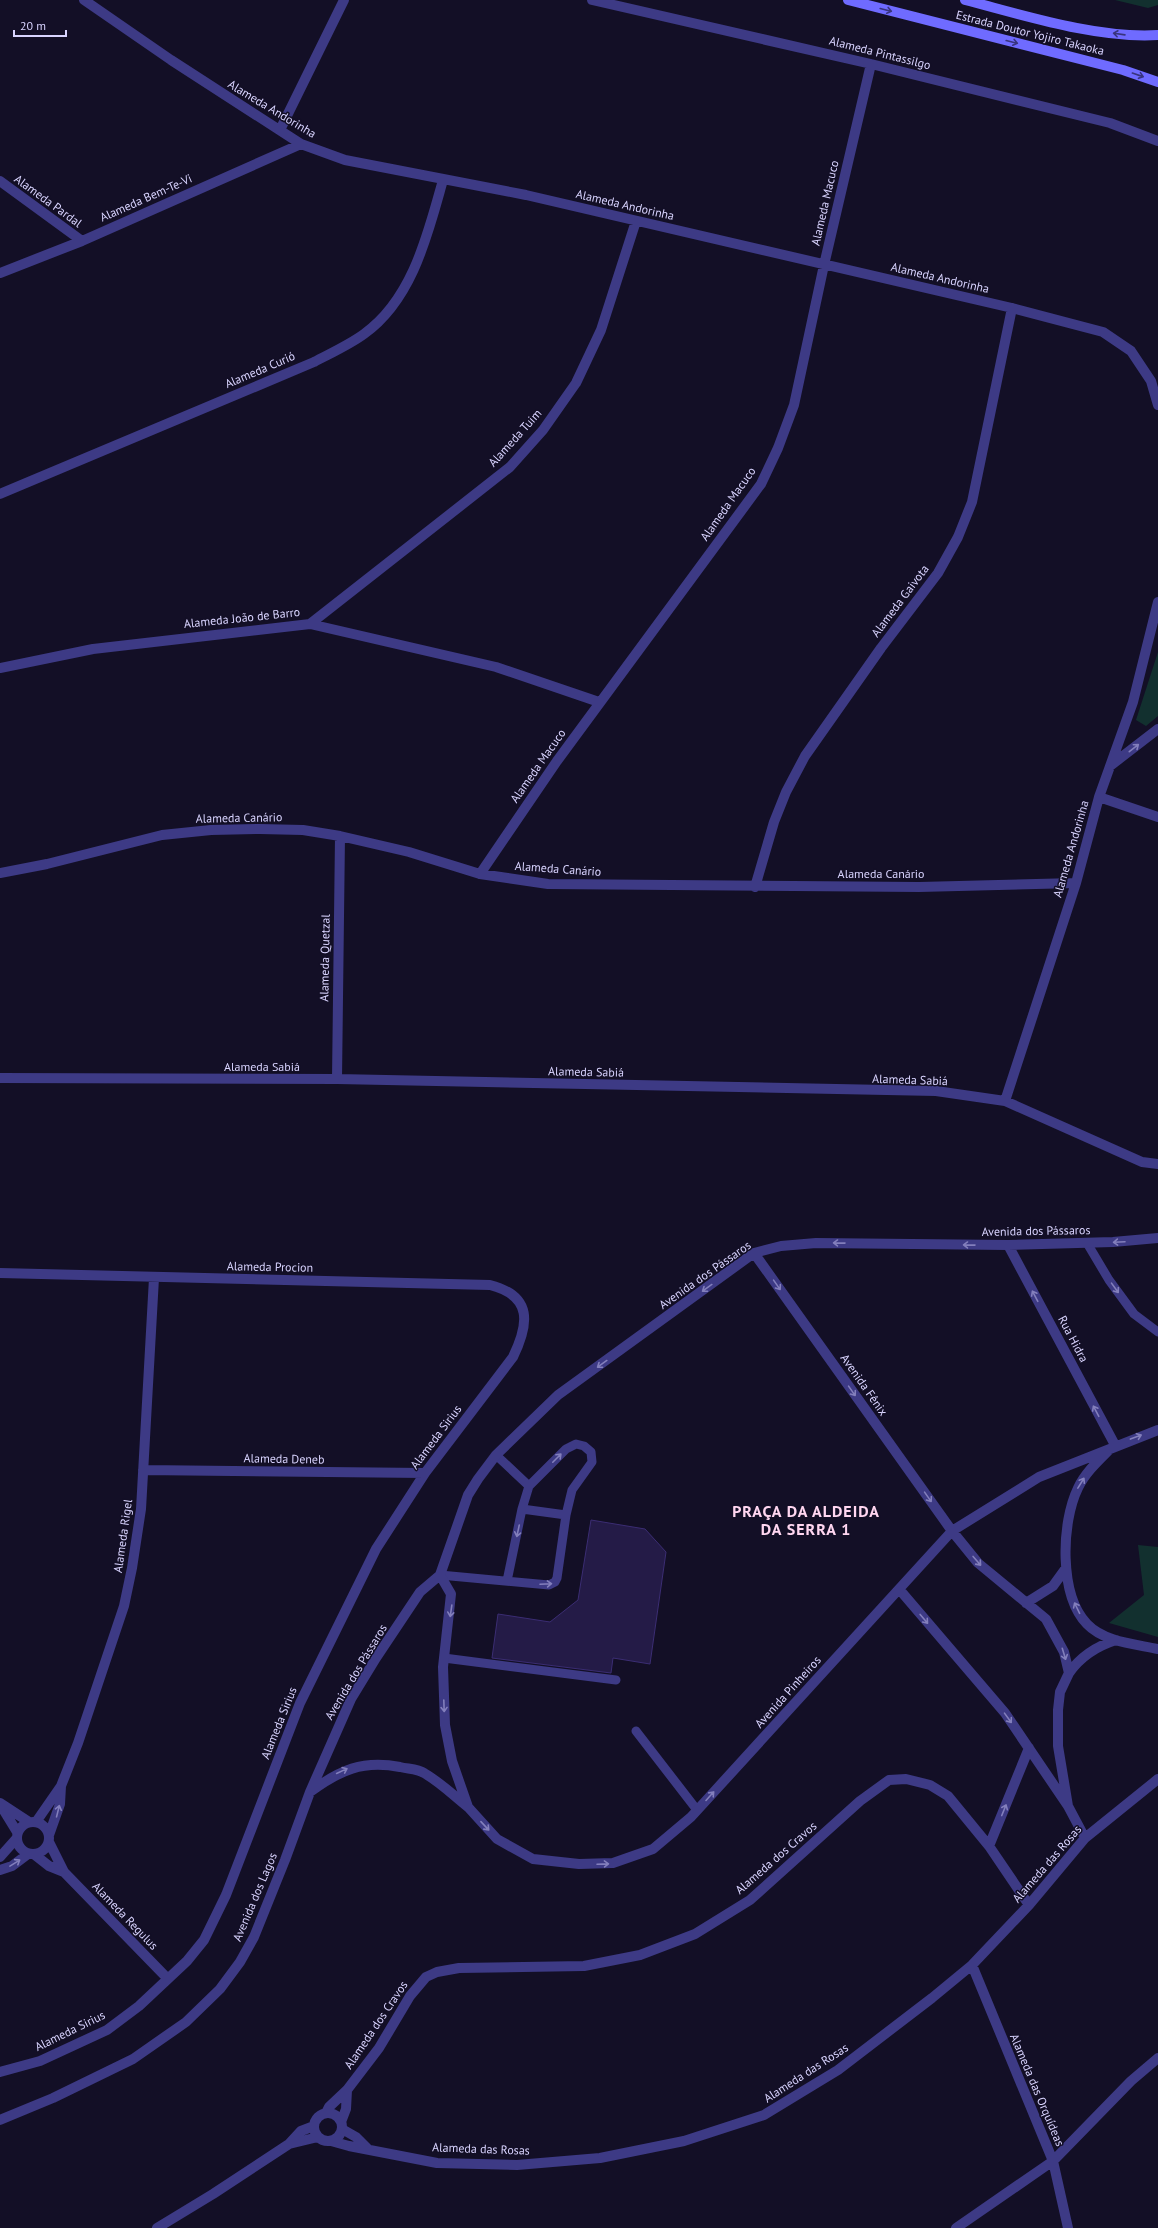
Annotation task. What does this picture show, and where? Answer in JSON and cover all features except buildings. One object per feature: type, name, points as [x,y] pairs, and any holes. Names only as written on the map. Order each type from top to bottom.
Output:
[{"type":"main road","name":"Estrada Doutor Yojiro Takaoka","points":[[848,0],[1123,70],[1158,82]]},
{"type":"main road","name":"Estrada Doutor Yojiro Takaoka","points":[[965,0],[1040,20],[1090,30],[1140,36],[1158,35]]},
{"type":"street","name":"Alameda Andorinha","points":[[84,0],[171,60],[301,144],[345,160],[526,195],[1012,308],[1103,332],[1131,351],[1151,381],[1158,405]]},
{"type":"street","points":[[280,130],[344,0]]},
{"type":"street","name":"Alameda Pintassilgo","points":[[592,0],[871,64],[1110,123],[1158,142]]},
{"type":"street","name":"Alameda Macuco","points":[[480,874],[557,761],[761,484],[778,448],[794,405],[824,265],[871,64]]},
{"type":"street","name":"Alameda Bem-Te-Vi","points":[[0,273],[82,241],[301,144]]},
{"type":"street","name":"Alameda Curió","points":[[0,494],[314,362],[342,348],[366,333],[381,318],[401,293],[423,252],[443,180]]},
{"type":"street","name":"Alameda Pardal","points":[[0,181],[82,241]]},
{"type":"street","name":"Alameda Tuim","points":[[310,624],[510,466],[543,430],[576,383],[602,330],[636,220]]},
{"type":"street","name":"Alameda Gaivota","points":[[755,887],[774,822],[786,792],[806,756],[881,648],[938,573],[958,537],[972,502],[1012,308]]},
{"type":"street","name":"Alameda Andorinha","points":[[1005,1101],[1076,883],[1099,797],[1133,702],[1158,602]]},
{"type":"street","name":"Alameda João de Barro","points":[[0,668],[93,649],[310,624],[496,667],[600,702]]},
{"type":"street","points":[[1110,766],[1158,729]]},
{"type":"street","points":[[1099,797],[1158,817]]},
{"type":"street","name":"Alameda Canário","points":[[0,873],[47,864],[162,835],[211,830],[303,830],[340,836],[408,852],[480,874],[548,884],[755,887],[919,887],[1076,883]]},
{"type":"street","name":"Alameda Quetzal","points":[[337,1079],[340,836]]},
{"type":"street","name":"Alameda Sabiá","points":[[0,1078],[337,1079],[936,1091],[1005,1101],[1142,1162],[1158,1164]]},
{"type":"street","name":"Avenida dos Pássaros","points":[[310,1792],[348,1706],[376,1658],[420,1592],[440,1575],[468,1495],[496,1455],[558,1395],[754,1253],[781,1246],[816,1243],[1008,1245],[1087,1243],[1158,1238]]},
{"type":"street","name":"Rua Hidra","points":[[1008,1245],[1115,1445]]},
{"type":"street","name":"Avenida Fênix","points":[[754,1253],[952,1531],[978,1563],[1046,1619],[1064,1652],[1068,1673]]},
{"type":"street","name":"Alameda Procion","points":[[0,1273],[154,1278],[490,1285],[502,1288],[516,1297],[522,1306],[525,1316]]},
{"type":"street","name":"Alameda Rigel","points":[[32,1822],[61,1786],[78,1743],[124,1606],[132,1568],[141,1509],[154,1278]]},
{"type":"street","name":"Alameda Sirius","points":[[0,2072],[40,2061],[107,2030],[139,2006],[187,1961],[204,1940],[226,1895],[300,1703],[376,1549],[425,1472],[513,1357],[522,1339],[525,1316]]},
{"type":"street","points":[[1158,1430],[1115,1445],[1090,1469],[1078,1488],[1069,1508],[1066,1535],[1066,1568],[1069,1588],[1077,1610],[1088,1625],[1116,1640],[1158,1648]]},
{"type":"street","name":"Avenida Pinheiros","points":[[310,1792],[330,1777],[350,1768],[370,1765],[388,1765],[424,1773],[468,1808],[497,1839],[533,1859],[579,1864],[613,1863],[653,1848],[697,1810],[952,1531],[1039,1477],[1115,1445]]},
{"type":"street","name":"Alameda Deneb","points":[[143,1470],[425,1472]]},
{"type":"street","points":[[1026,1603],[1053,1586],[1066,1568]]},
{"type":"street","points":[[440,1575],[451,1594],[443,1662]]},
{"type":"street","points":[[899,1589],[1006,1714],[1068,1806],[1085,1838]]},
{"type":"street","points":[[1068,1806],[1061,1772],[1058,1710],[1060,1692],[1068,1673],[1074,1665],[1099,1645],[1116,1640]]},
{"type":"street","name":"Avenida Pinheiros","points":[[443,1662],[445,1725],[452,1761],[468,1808]]},
{"type":"street","points":[[989,1846],[1030,1748]]},
{"type":"street","name":"Alameda dos Cravos","points":[[326,2113],[332,2104],[347,2090],[379,2048],[410,1996],[426,1977],[437,1972],[459,1968],[584,1966],[640,1955],[695,1934],[750,1900],[860,1801],[889,1780],[906,1779],[930,1785],[948,1796],[989,1846],[1029,1905]]},
{"type":"street","name":"Alameda das Rosas","points":[[332,2141],[349,2146],[367,2148],[437,2163],[517,2165],[600,2158],[684,2141],[764,2115],[838,2070],[932,1998],[972,1965],[1029,1905],[1085,1838],[1158,1779]]},
{"type":"street","name":"Alameda Rigel","points":[[49,1839],[60,1804],[61,1786]]},
{"type":"street","name":"Avenida dos Lagos","points":[[0,2120],[53,2098],[132,2059],[186,2022],[220,1988],[240,1962],[254,1937],[310,1792]]},
{"type":"street","points":[[0,1804],[32,1822],[42,1824],[49,1839],[41,1853],[31,1854],[22,1851],[0,1804]]},
{"type":"street","points":[[0,1857],[16,1836],[20,1828],[32,1822]]},
{"type":"street","name":"Alameda Regulus","points":[[49,1839],[64,1872],[168,1979]]},
{"type":"street","points":[[0,1870],[12,1866],[31,1854]]},
{"type":"street","name":"Alameda Regulus","points":[[31,1854],[49,1866],[64,1872]]},
{"type":"street","name":"Alameda das Orquídeas","points":[[972,1965],[1053,2161],[1068,2228]]},
{"type":"street","points":[[956,2228],[1053,2161],[1131,2081],[1158,2058]]},
{"type":"street","points":[[347,2090],[346,2109],[341,2126],[340,2135],[332,2141],[323,2140],[318,2137],[314,2126],[316,2120],[326,2113],[338,2117],[341,2126],[356,2136],[367,2148]]},
{"type":"street","points":[[157,2228],[213,2194],[289,2144],[301,2131],[314,2126]]},
{"type":"street","points":[[289,2144],[318,2137]]},
{"type":"lane","points":[[1087,1243],[1109,1280],[1134,1314],[1158,1332]]},
{"type":"lane","points":[[440,1575],[549,1585],[555,1582],[566,1515],[572,1490],[592,1462],[591,1452],[584,1446],[576,1444],[566,1449],[529,1486],[522,1509],[507,1581]]},
{"type":"lane","points":[[496,1455],[529,1486]]},
{"type":"lane","points":[[522,1509],[566,1515]]},
{"type":"lane","points":[[443,1662],[616,1680]]},
{"type":"lane","points":[[636,1731],[697,1810]]},
{"type":"green space","points":[[1115,0],[1158,0],[1158,5],[1148,8]]},
{"type":"green space","points":[[1158,652],[1158,716],[1146,726],[1136,720]]},
{"type":"green space","points":[[1138,1545],[1158,1547],[1158,1637],[1109,1623],[1144,1595]]},
{"type":"district","name":"PRAÇA DA ALDEIDA DA SERRA 1","points":[[806,1520]]}]
